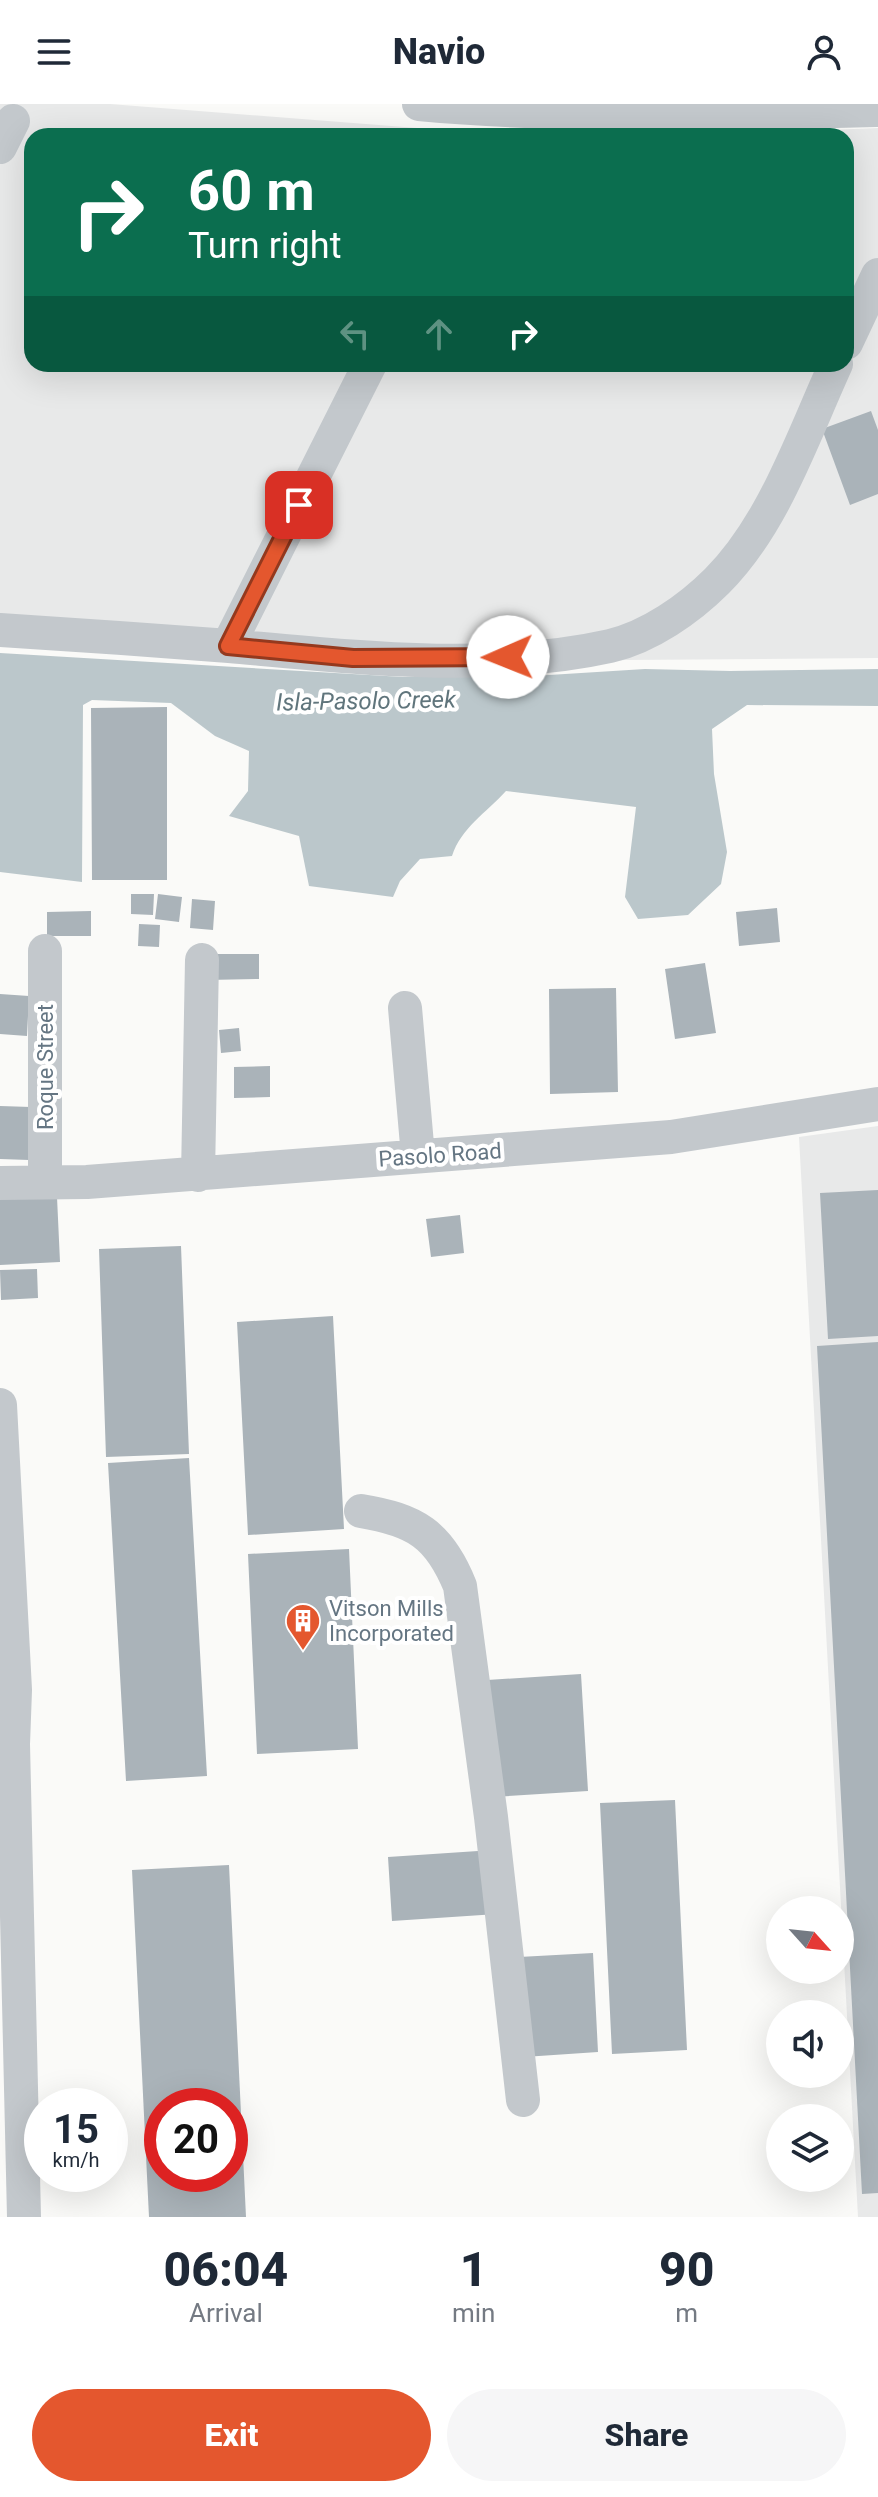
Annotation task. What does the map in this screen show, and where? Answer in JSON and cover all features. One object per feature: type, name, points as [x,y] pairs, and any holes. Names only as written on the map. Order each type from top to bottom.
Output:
[{"type":"street","points":[[419,104],[642,116],[878,110]]},
{"type":"street","points":[[854,326],[878,275]]},
{"type":"street","points":[[228,646],[366,372]]},
{"type":"street","points":[[0,630],[353,658],[508,657],[611,646],[643,634],[681,611],[717,581],[745,546],[787,469],[832,372]]},
{"type":"street","name":"Roque Street","points":[[45,951],[45,1182]]},
{"type":"street","points":[[198,1175],[202,960]]},
{"type":"street","points":[[405,1008],[418,1156]]},
{"type":"street","name":"Pasolo Road","points":[[0,1183],[198,1175],[671,1137],[878,1104]]},
{"type":"street","points":[[0,1405],[15,1690],[13,1744],[24,2217]]},
{"type":"street","points":[[361,1511],[393,1516],[430,1535],[447,1556],[460,1586],[491,1817],[523,2100]]},
{"type":"shaded area","points":[[0,104],[110,104],[416,128],[24,128],[24,372],[854,372],[854,129],[878,128],[878,658],[625,660],[529,668],[0,644]]},
{"type":"shaded area","points":[[878,1126],[878,2217],[858,2217],[851,2088],[854,2088],[854,2000],[846,2000],[845,1984],[854,1984],[854,1896],[840,1896],[799,1137]]},
{"type":"water","name":"Isla-Pasolo Creek","points":[[0,653],[403,677],[533,676],[645,669],[878,669],[878,706],[747,705],[712,729],[714,774],[727,852],[721,884],[688,915],[638,919],[625,897],[636,807],[506,791],[461,837],[452,856],[420,859],[400,881],[393,897],[309,886],[299,836],[229,816],[248,791],[249,751],[215,736],[171,703],[92,700],[83,705],[82,882],[0,872]]},
{"type":"building","points":[[871,411],[878,430],[878,494],[850,505],[822,429]]},
{"type":"building","points":[[167,707],[167,880],[92,880],[91,708]]},
{"type":"building","points":[[131,894],[154,894],[153,915],[131,914]]},
{"type":"building","points":[[158,894],[182,897],[179,922],[155,919]]},
{"type":"building","points":[[192,899],[215,901],[213,930],[190,928]]},
{"type":"building","points":[[777,908],[780,942],[739,946],[736,912]]},
{"type":"building","points":[[91,911],[91,936],[47,936],[47,912]]},
{"type":"building","points":[[139,924],[160,925],[159,947],[138,946]]},
{"type":"building","points":[[208,954],[259,954],[259,979],[207,980]]},
{"type":"building","points":[[705,963],[716,1033],[675,1039],[665,969]]},
{"type":"building","points":[[616,988],[618,1092],[550,1094],[549,989]]},
{"type":"building","points":[[0,994],[29,996],[27,1036],[0,1034]]},
{"type":"building","points":[[239,1028],[241,1051],[221,1053],[219,1030]]},
{"type":"building","points":[[270,1066],[270,1097],[234,1098],[234,1067]]},
{"type":"building","points":[[0,1106],[31,1107],[29,1160],[0,1159]]},
{"type":"building","points":[[878,1190],[878,1336],[828,1339],[820,1193]]},
{"type":"building","points":[[57,1197],[60,1262],[0,1265],[0,1199]]},
{"type":"building","points":[[460,1215],[464,1253],[431,1257],[426,1219]]},
{"type":"building","points":[[181,1246],[189,1454],[106,1457],[99,1249]]},
{"type":"building","points":[[37,1269],[38,1298],[1,1300],[0,1270]]},
{"type":"building","points":[[333,1316],[344,1529],[248,1535],[237,1322]]},
{"type":"building","points":[[878,1342],[878,2193],[862,2194],[851,1984],[854,1984],[854,1896],[846,1896],[817,1346]]},
{"type":"building","points":[[189,1458],[207,1776],[126,1781],[108,1463]]},
{"type":"building","name":"Vitson Mills Incorporated","points":[[349,1549],[358,1749],[257,1754],[248,1554]]},
{"type":"building","points":[[581,1674],[588,1791],[494,1797],[487,1680]]},
{"type":"building","points":[[675,1800],[687,2050],[612,2054],[600,1803]]},
{"type":"building","points":[[493,1850],[497,1914],[392,1921],[388,1857]]},
{"type":"building","points":[[229,1865],[240,2088],[144,2088],[144,2115],[132,1870]]},
{"type":"building","points":[[593,1953],[598,2052],[524,2057],[519,1957]]},
{"type":"building","points":[[148,2192],[245,2192],[246,2217],[149,2217]]},
{"type":"place","name":"Vitson Mills Incorporated","points":[[303,1652]]},
{"type":"route","points":[[299,505],[228,646],[353,658],[508,657]]}]
